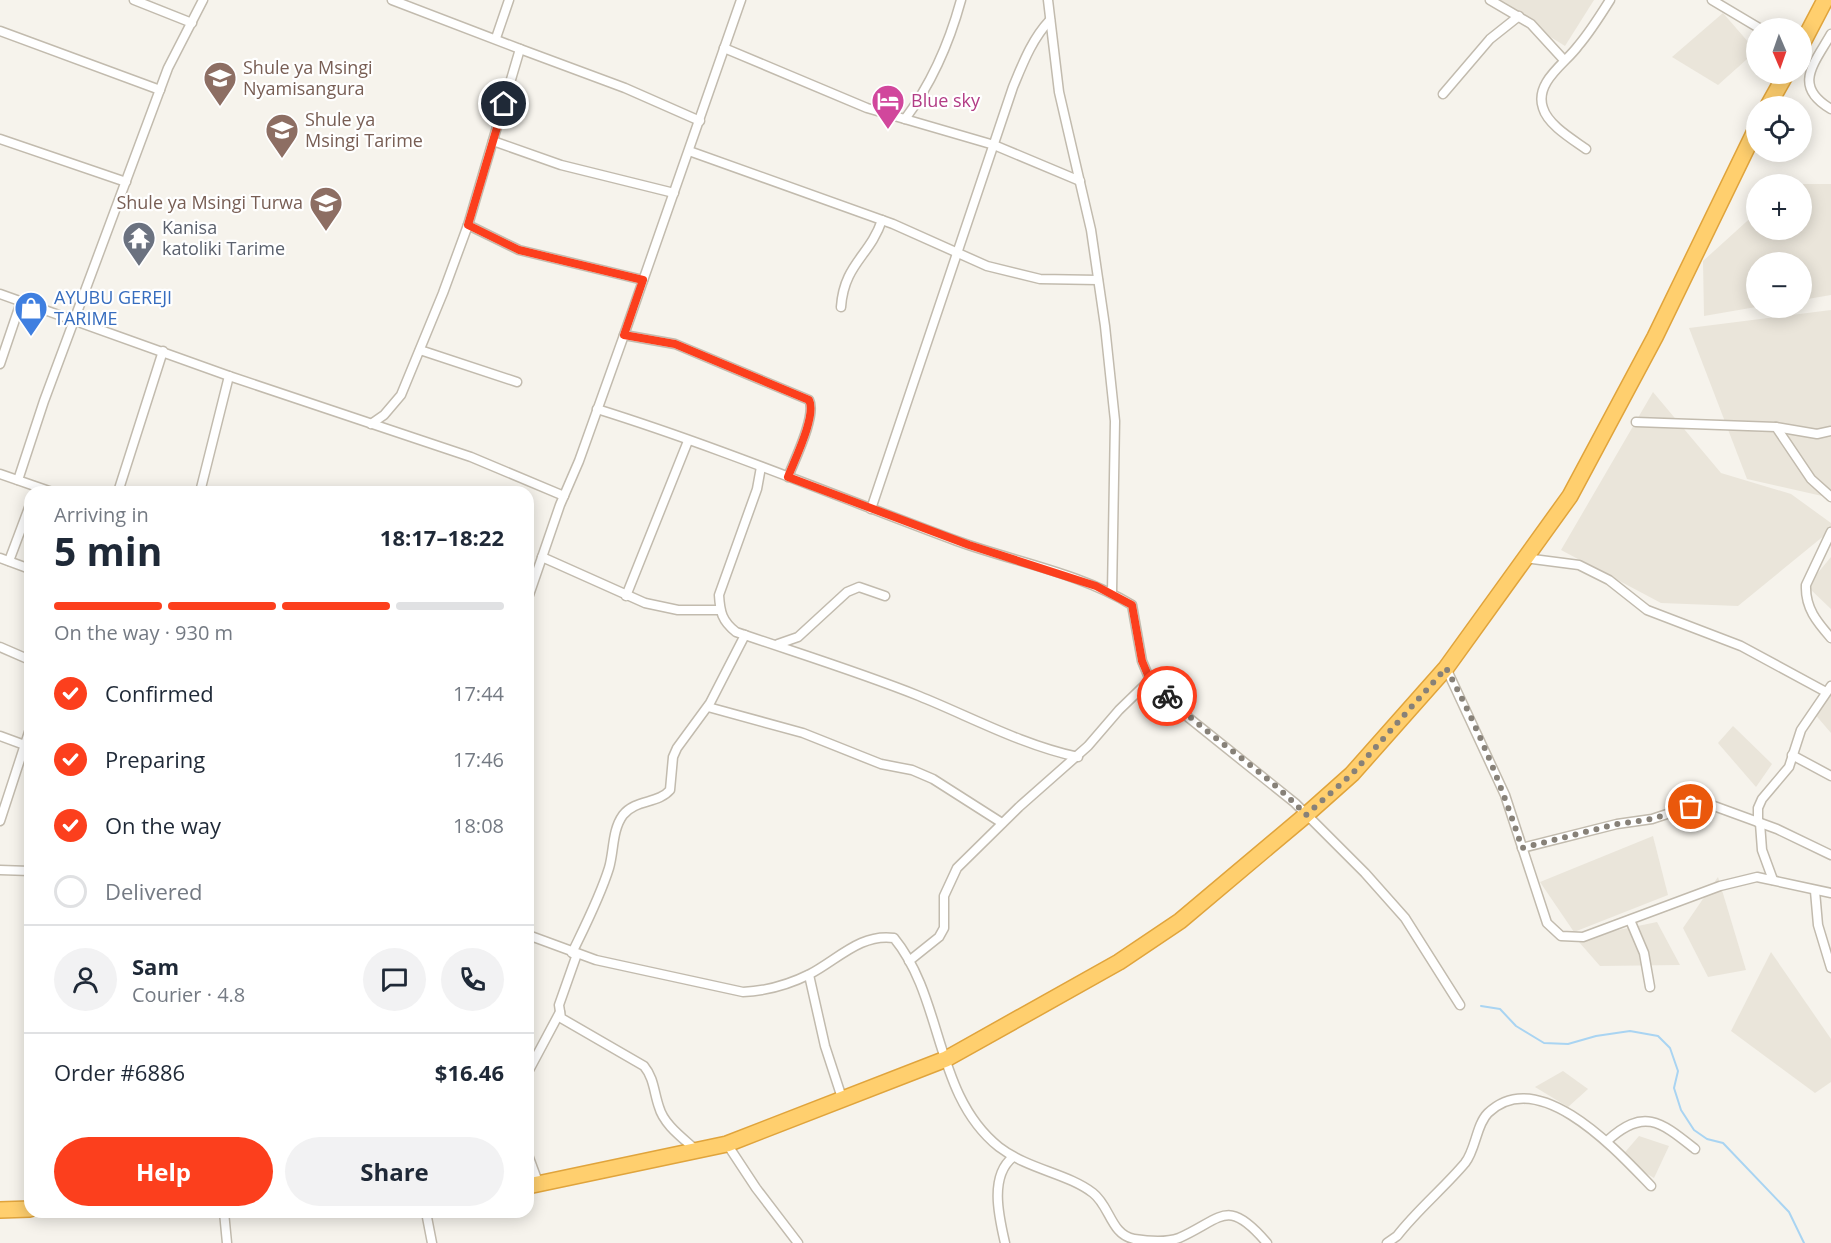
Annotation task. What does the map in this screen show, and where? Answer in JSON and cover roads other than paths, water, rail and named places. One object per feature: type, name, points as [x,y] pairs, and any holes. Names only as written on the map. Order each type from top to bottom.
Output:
[{"type":"highway","points":[[1812,25],[1825,0]]},
{"type":"highway","points":[[534,1186],[727,1144],[843,1101],[946,1059],[1119,962],[1180,921],[1306,815],[1352,774],[1446,668],[1502,594],[1570,496],[1656,337],[1746,150]]},
{"type":"highway","points":[[0,1210],[24,1209]]},
{"type":"street","points":[[134,0],[192,23]]},
{"type":"street","points":[[18,480],[44,401],[168,68],[203,0]]},
{"type":"street","points":[[392,0],[416,4],[520,49],[625,88],[700,121]]},
{"type":"street","points":[[495,38],[509,0]]},
{"type":"street","points":[[534,580],[624,335],[741,0]]},
{"type":"street","points":[[905,119],[924,93],[946,49],[961,0]]},
{"type":"street","points":[[1048,0],[1059,92],[1091,230],[1115,421],[1112,592]]},
{"type":"street","points":[[1490,0],[1531,24],[1564,60]]},
{"type":"street","points":[[1586,149],[1553,122],[1542,105],[1545,87],[1564,60],[1578,47],[1610,0]]},
{"type":"street","points":[[1712,0],[1746,20]]},
{"type":"street","points":[[1443,94],[1490,39],[1519,16]]},
{"type":"street","points":[[871,509],[919,359],[959,251],[1013,87],[1026,55],[1050,20]]},
{"type":"street","points":[[0,32],[160,90]]},
{"type":"street","points":[[1831,34],[1809,74],[1808,84],[1814,98],[1831,109]]},
{"type":"street","points":[[723,48],[867,108],[994,146],[1080,181]]},
{"type":"street","points":[[370,424],[384,415],[401,395],[420,350],[468,225],[520,49]]},
{"type":"street","points":[[0,139],[126,182]]},
{"type":"street","points":[[493,141],[561,165],[674,193]]},
{"type":"street","points":[[689,150],[882,220],[959,251],[987,266],[1021,275],[1061,281],[1098,280]]},
{"type":"street","points":[[841,307],[849,272],[876,238],[882,220]]},
{"type":"street","points":[[468,225],[519,250],[643,280]]},
{"type":"street","points":[[0,294],[229,376],[511,472],[564,496]]},
{"type":"street","points":[[0,364],[21,302]]},
{"type":"street","points":[[624,335],[675,344],[809,400],[812,406],[811,417],[788,477]]},
{"type":"street","points":[[420,350],[517,382]]},
{"type":"street","points":[[120,486],[163,351]]},
{"type":"street","points":[[202,486],[229,376]]},
{"type":"street","points":[[597,409],[761,467],[969,545],[1112,592],[1132,605],[1142,661],[1150,680],[1189,718],[1280,790],[1394,904],[1460,1005]]},
{"type":"street","points":[[1636,422],[1776,428],[1817,434],[1831,431]]},
{"type":"street","points":[[1776,428],[1811,479],[1831,497]]},
{"type":"street","points":[[626,596],[688,441]]},
{"type":"street","points":[[761,467],[753,500],[723,579],[720,610],[724,622],[745,635],[778,644],[907,691],[1032,745],[1078,757]]},
{"type":"street","points":[[0,474],[30,486]]},
{"type":"street","points":[[24,517],[4,559],[24,567]]},
{"type":"street","points":[[1831,531],[1806,585],[1805,594],[1813,616],[1831,638]]},
{"type":"street","points":[[542,557],[645,603],[678,610],[720,610]]},
{"type":"street","points":[[1525,558],[1579,565],[1609,580],[1647,609],[1741,646],[1828,689],[1801,730],[1786,773],[1762,799],[1758,808],[1762,850],[1773,880]]},
{"type":"street","points":[[778,644],[798,637],[847,592],[859,587],[885,596]]},
{"type":"street","points":[[697,1151],[665,1120],[645,1066],[566,1021],[560,1012],[559,1005],[574,954],[608,869],[616,829],[621,818],[636,804],[660,798],[670,790],[673,757],[708,707],[745,635]]},
{"type":"street","points":[[0,647],[24,657]]},
{"type":"street","points":[[1446,668],[1473,720],[1505,795],[1547,923],[1555,932],[1570,938],[1583,937],[1741,880],[1756,878],[1773,880],[1831,893]]},
{"type":"street","points":[[909,962],[939,937],[944,927],[944,896],[957,868],[1002,823],[1078,757],[1150,680]]},
{"type":"street","points":[[708,707],[803,733],[881,764],[912,770],[933,779],[1002,823]]},
{"type":"street","points":[[0,736],[24,745]]},
{"type":"street","points":[[0,821],[24,754]]},
{"type":"street","points":[[1792,755],[1831,776]]},
{"type":"street","points":[[1522,848],[1617,824],[1652,819],[1703,802],[1759,822],[1831,855]]},
{"type":"street","points":[[0,870],[24,871]]},
{"type":"street","points":[[1815,891],[1818,925],[1831,968]]},
{"type":"street","points":[[1630,920],[1644,953],[1650,987]]},
{"type":"street","points":[[534,937],[574,954],[743,992],[762,992],[809,975],[856,945],[883,936],[894,938],[909,962],[965,1107],[997,1145],[1013,1157],[1093,1193],[1106,1207],[1118,1231],[1125,1237],[1174,1241],[1217,1216],[1228,1214],[1239,1218],[1268,1243]]},
{"type":"street","points":[[809,975],[825,1046],[843,1101]]},
{"type":"street","points":[[534,1057],[560,1012]]},
{"type":"street","points":[[1387,1243],[1397,1236],[1465,1163],[1485,1116],[1506,1103],[1537,1100],[1550,1103],[1586,1124],[1651,1186]]},
{"type":"street","points":[[1606,1141],[1629,1123],[1647,1120],[1666,1127],[1695,1149]]},
{"type":"street","points":[[727,1144],[756,1188],[798,1243]]},
{"type":"street","points":[[1005,1243],[1000,1220],[999,1178],[1004,1164],[1013,1157]]},
{"type":"street","points":[[225,1218],[227,1243]]},
{"type":"street","points":[[427,1218],[432,1243]]},
{"type":"waterway","points":[[1481,1006],[1500,1009],[1516,1026],[1544,1043],[1568,1044],[1596,1036],[1630,1031],[1658,1036],[1670,1048],[1678,1071],[1674,1088],[1681,1110],[1694,1130],[1707,1139],[1723,1143],[1789,1212],[1804,1243]]},
{"type":"place","name":"Shule ya Msingi Nyamisangura","points":[[220,107]]},
{"type":"place","name":"Blue sky","points":[[888,130]]},
{"type":"place","name":"Shule ya Msingi Tarime","points":[[282,159]]},
{"type":"place","name":"Shule ya Msingi Turwa","points":[[326,232]]},
{"type":"place","name":"Kanisa katoliki Tarime","points":[[139,267]]},
{"type":"place","name":"AYUBU GEREJI TARIME","points":[[31,337]]}]
